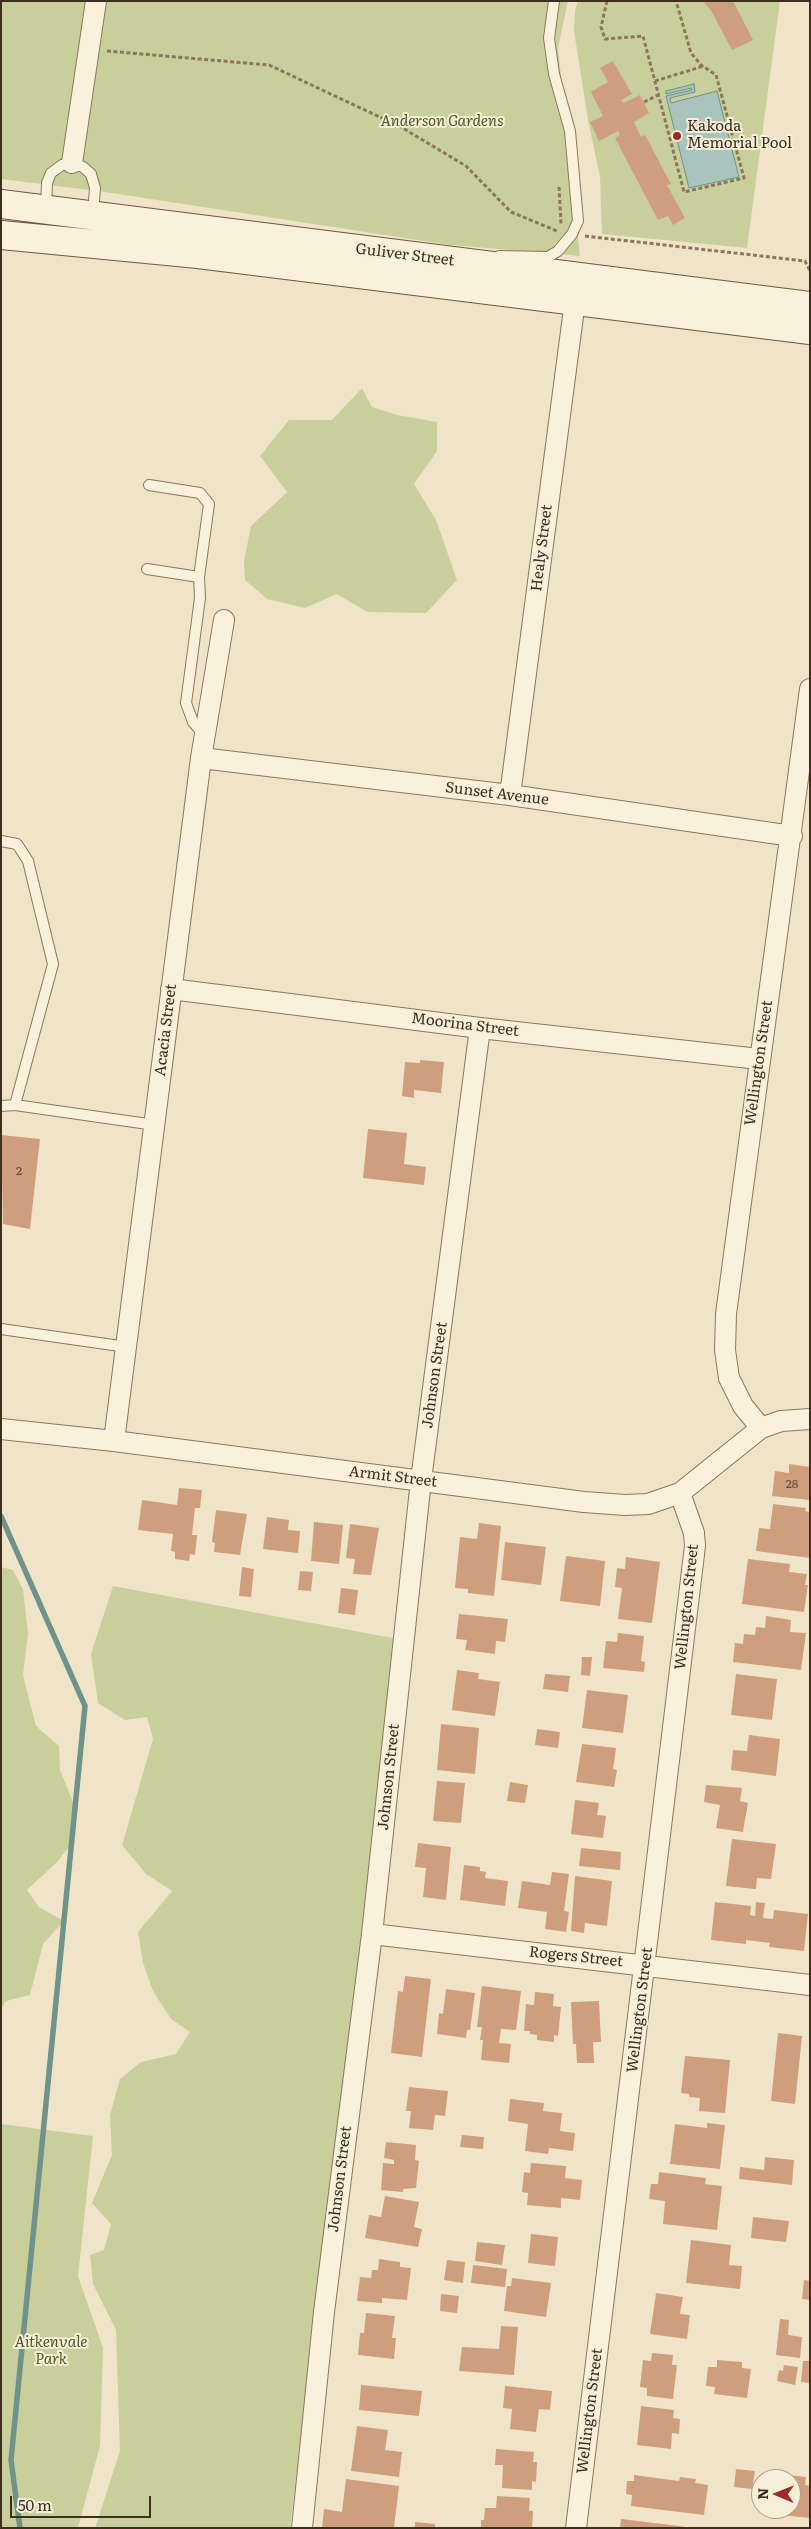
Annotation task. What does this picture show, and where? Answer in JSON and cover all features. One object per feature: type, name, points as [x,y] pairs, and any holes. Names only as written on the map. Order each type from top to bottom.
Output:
[{"type":"main road","name":"Guliver Street","points":[[1,204],[810,306]]},
{"type":"main road","name":"Guliver Street","points":[[1,235],[198,254],[810,330]]},
{"type":"street","points":[[72,163],[96,1]]},
{"type":"street","name":"Healy Street","points":[[510,795],[575,301]]},
{"type":"street","name":"Acacia Street","points":[[114,1442],[201,758],[224,620]]},
{"type":"street","name":"Wellington Street","points":[[761,1428],[743,1406],[729,1378],[725,1350],[726,1314],[759,1059],[792,836],[810,689]]},
{"type":"street","name":"Sunset Avenue","points":[[201,758],[510,795],[792,836]]},
{"type":"street","name":"Moorina Street","points":[[171,989],[480,1028],[759,1059]]},
{"type":"street","name":"Johnson Street","points":[[302,2528],[324,2312],[372,1934],[421,1480],[480,1028]]},
{"type":"street","points":[[761,1428],[781,1421],[810,1419]]},
{"type":"street","name":"Armit Street","points":[[1,1429],[421,1480],[584,1502],[625,1505],[648,1504],[680,1493],[761,1428]]},
{"type":"street","name":"Wellington Street","points":[[576,2528],[696,1546],[694,1533],[680,1493]]},
{"type":"street","name":"Rogers Street","points":[[372,1934],[810,1985]]},
{"type":"lane","points":[[458,262],[508,254],[548,257],[558,251],[572,234],[578,221],[570,131],[554,74],[549,38],[554,1]]},
{"type":"lane","points":[[46,210],[48,183],[51,173],[62,165],[72,163],[83,167],[91,174],[95,195],[93,216]]},
{"type":"lane","points":[[149,485],[200,493],[209,504],[198,577],[200,598],[186,704],[193,722],[205,736]]},
{"type":"lane","points":[[147,569],[198,577]]},
{"type":"lane","points":[[1,841],[17,844],[28,861],[53,964],[15,1105]]},
{"type":"lane","points":[[1,1106],[15,1105],[155,1125]]},
{"type":"lane","points":[[1,1329],[127,1348]]},
{"type":"path","points":[[608,1],[600,28],[605,39],[644,36],[684,192],[744,178],[716,75],[691,53],[684,36],[676,1]]},
{"type":"path","points":[[89,50],[269,65],[401,127],[466,166],[510,212],[561,232],[805,261],[810,271]]},
{"type":"path","points":[[654,81],[704,66]]},
{"type":"path","points":[[644,102],[658,95]]},
{"type":"green space","name":"Anderson Gardens","points":[[1,1],[568,1],[558,48],[580,256],[450,245],[105,192],[1,179]]},
{"type":"green space","name":"Kakoda Memorial Pool","points":[[578,1],[780,1],[747,248],[602,234],[600,177],[588,120],[574,31],[575,10]]},
{"type":"green space","points":[[362,388],[372,407],[397,415],[437,422],[437,451],[414,484],[436,520],[457,580],[426,613],[367,612],[337,594],[305,608],[267,599],[245,580],[244,561],[251,526],[287,492],[260,456],[289,420],[332,420]]},
{"type":"green space","points":[[1,1567],[13,1570],[23,1589],[28,1634],[23,1675],[36,1726],[59,1746],[60,1770],[75,1807],[72,1843],[57,1862],[27,1890],[39,1907],[64,1921],[43,1944],[30,1995],[6,2001],[1,2009]]},
{"type":"green space","points":[[113,1586],[398,1639],[290,2528],[95,2528],[120,2451],[116,2330],[93,2284],[90,2255],[104,2250],[111,2224],[92,2203],[112,2155],[110,2115],[120,2079],[141,2062],[176,2054],[190,2032],[171,2019],[153,1991],[143,1963],[138,1932],[172,1891],[146,1874],[122,1845],[153,1739],[147,1717],[125,1720],[98,1703],[91,1654]]},
{"type":"green space","name":"Aitkenvale Park","points":[[1,2124],[93,2136],[78,2276],[103,2348],[100,2446],[78,2528],[1,2528]]},
{"type":"water","points":[[694,84],[695,92],[670,98],[671,103],[717,91],[739,177],[689,188],[666,96],[692,90],[691,88],[666,94],[666,91]]},
{"type":"building","points":[[703,1],[733,1],[753,40],[732,50],[712,12]]},
{"type":"building","points":[[613,61],[632,94],[621,100],[624,103],[640,95],[649,113],[634,122],[641,137],[645,135],[671,184],[667,185],[685,218],[673,225],[668,216],[658,220],[615,138],[620,135],[618,131],[599,141],[590,122],[603,116],[591,92],[608,82],[600,68]]},
{"type":"building","points":[[420,1060],[444,1062],[441,1093],[414,1090],[414,1098],[402,1096],[405,1062],[420,1063]]},
{"type":"building","points":[[368,1129],[407,1133],[404,1164],[426,1167],[424,1185],[363,1178]]},
{"type":"building","points":[[1,1135],[40,1139],[30,1229],[3,1224]]},
{"type":"building","points":[[789,1464],[810,1467],[810,1500],[772,1496],[775,1471],[789,1473]]},
{"type":"building","points":[[179,1488],[202,1490],[200,1508],[195,1508],[192,1535],[197,1535],[195,1555],[190,1554],[189,1561],[175,1559],[175,1552],[171,1551],[173,1534],[138,1530],[142,1500],[177,1505]]},
{"type":"building","points":[[773,1504],[806,1508],[805,1511],[810,1512],[810,1558],[756,1551],[759,1528],[770,1529]]},
{"type":"building","points":[[216,1510],[247,1514],[240,1555],[214,1552],[215,1543],[212,1542]]},
{"type":"building","points":[[267,1517],[289,1520],[288,1530],[300,1531],[298,1553],[263,1549]]},
{"type":"building","points":[[314,1522],[343,1525],[339,1564],[311,1561]]},
{"type":"building","points":[[479,1523],[501,1526],[494,1596],[468,1593],[468,1589],[455,1588],[460,1537],[477,1539]]},
{"type":"building","points":[[350,1524],[379,1528],[371,1575],[353,1574],[355,1559],[346,1558]]},
{"type":"building","points":[[505,1542],[546,1547],[541,1585],[501,1580]]},
{"type":"building","points":[[566,1556],[605,1561],[600,1606],[560,1601]]},
{"type":"building","points":[[626,1557],[660,1562],[652,1623],[618,1619],[622,1588],[615,1587],[617,1568],[625,1569]]},
{"type":"building","points":[[748,1559],[790,1564],[789,1572],[807,1574],[805,1585],[808,1585],[804,1612],[742,1604]]},
{"type":"building","points":[[242,1567],[254,1569],[251,1597],[239,1596]]},
{"type":"building","points":[[300,1571],[313,1572],[311,1591],[298,1590]]},
{"type":"building","points":[[341,1588],[358,1590],[355,1615],[338,1613]]},
{"type":"building","points":[[459,1614],[508,1619],[505,1642],[496,1641],[495,1654],[465,1650],[467,1640],[456,1639]]},
{"type":"building","points":[[766,1616],[791,1620],[790,1632],[806,1633],[801,1670],[733,1662],[735,1643],[743,1644],[744,1634],[755,1635],[756,1627],[765,1628]]},
{"type":"building","points":[[618,1633],[644,1636],[641,1661],[645,1662],[644,1672],[603,1668],[606,1641],[617,1642]]},
{"type":"building","points":[[582,1657],[592,1657],[590,1676],[581,1675]]},
{"type":"building","points":[[457,1670],[479,1673],[478,1679],[500,1682],[495,1716],[452,1710]]},
{"type":"building","points":[[545,1674],[570,1676],[568,1692],[543,1689]]},
{"type":"building","points":[[736,1674],[777,1679],[772,1720],[731,1715]]},
{"type":"building","points":[[587,1690],[628,1695],[623,1733],[582,1728]]},
{"type":"building","points":[[441,1724],[479,1728],[475,1774],[437,1770]]},
{"type":"building","points":[[537,1729],[560,1732],[558,1748],[535,1745]]},
{"type":"building","points":[[749,1735],[780,1739],[776,1776],[731,1770],[733,1750],[747,1751]]},
{"type":"building","points":[[582,1744],[616,1748],[613,1769],[617,1770],[614,1787],[576,1782]]},
{"type":"building","points":[[437,1781],[465,1783],[461,1823],[433,1821]]},
{"type":"building","points":[[510,1782],[528,1785],[525,1803],[507,1801]]},
{"type":"building","points":[[706,1785],[742,1788],[740,1801],[748,1803],[743,1832],[716,1828],[720,1805],[704,1802]]},
{"type":"building","points":[[575,1800],[599,1803],[597,1815],[606,1816],[603,1838],[571,1834]]},
{"type":"building","points":[[732,1839],[776,1844],[771,1879],[757,1878],[756,1889],[726,1886]]},
{"type":"building","points":[[418,1843],[451,1847],[446,1900],[423,1897],[426,1868],[415,1867]]},
{"type":"building","points":[[581,1848],[621,1852],[620,1870],[579,1866]]},
{"type":"building","points":[[464,1865],[480,1867],[480,1871],[486,1872],[485,1878],[508,1881],[505,1906],[460,1900]]},
{"type":"building","points":[[552,1872],[569,1874],[564,1911],[569,1912],[566,1932],[545,1929],[547,1912],[518,1908],[522,1881],[550,1885]]},
{"type":"building","points":[[575,1876],[612,1881],[607,1926],[585,1923],[584,1933],[571,1931]]},
{"type":"building","points":[[715,1902],[751,1906],[750,1915],[755,1916],[756,1902],[765,1903],[763,1918],[773,1919],[774,1910],[808,1914],[804,1951],[769,1947],[770,1943],[746,1940],[746,1944],[711,1940]]},
{"type":"building","points":[[405,1976],[431,1979],[422,2057],[391,2053],[398,1991],[403,1992]]},
{"type":"building","points":[[482,1986],[521,1991],[516,2030],[501,2029],[499,2043],[511,2044],[509,2063],[481,2060],[483,2040],[480,2040],[482,2027],[477,2027]]},
{"type":"building","points":[[446,1989],[475,1993],[470,2030],[467,2030],[466,2038],[437,2034],[439,2013],[443,2014]]},
{"type":"building","points":[[535,1992],[554,1994],[553,2006],[561,2007],[558,2036],[554,2035],[554,2042],[537,2040],[537,2035],[530,2034],[530,2031],[524,2031],[526,2004],[534,2005]]},
{"type":"building","points":[[599,2001],[601,2042],[593,2042],[594,2063],[577,2063],[576,2044],[573,2044],[571,2002]]},
{"type":"building","points":[[778,2033],[802,2036],[795,2104],[771,2101]]},
{"type":"building","points":[[685,2056],[730,2060],[725,2113],[699,2111],[700,2098],[689,2097],[689,2094],[681,2093]]},
{"type":"building","points":[[409,2087],[448,2091],[445,2116],[435,2115],[433,2130],[409,2128],[411,2111],[406,2111]]},
{"type":"building","points":[[510,2099],[544,2103],[543,2111],[562,2113],[560,2131],[575,2133],[573,2151],[549,2148],[548,2154],[525,2151],[528,2124],[508,2121]]},
{"type":"building","points":[[707,2123],[725,2125],[720,2169],[670,2164],[675,2124],[707,2128]]},
{"type":"building","points":[[462,2135],[484,2137],[483,2149],[460,2147]]},
{"type":"building","points":[[386,2142],[416,2145],[415,2160],[419,2161],[416,2188],[403,2189],[403,2192],[381,2190],[383,2163],[394,2164],[394,2160],[384,2158]]},
{"type":"building","points":[[765,2157],[794,2160],[792,2185],[739,2179],[740,2167],[764,2170]]},
{"type":"building","points":[[531,2163],[566,2166],[565,2178],[582,2180],[580,2200],[561,2198],[561,2208],[527,2205],[528,2193],[522,2192],[524,2172],[530,2173]]},
{"type":"building","points":[[659,2172],[706,2178],[705,2184],[722,2186],[717,2230],[663,2224],[665,2201],[649,2199],[651,2184],[658,2184]]},
{"type":"building","points":[[385,2196],[419,2202],[414,2227],[422,2229],[418,2247],[365,2238],[369,2215],[381,2217]]},
{"type":"building","points":[[753,2217],[789,2221],[786,2242],[751,2238]]},
{"type":"building","points":[[531,2234],[558,2237],[555,2266],[528,2263]]},
{"type":"building","points":[[691,2240],[731,2245],[729,2265],[742,2266],[740,2289],[686,2283]]},
{"type":"building","points":[[477,2242],[505,2245],[502,2265],[475,2261]]},
{"type":"building","points":[[379,2259],[400,2262],[400,2267],[411,2268],[407,2300],[382,2298],[382,2303],[357,2301],[360,2277],[371,2278],[372,2270],[378,2270]]},
{"type":"building","points":[[447,2260],[465,2262],[463,2283],[444,2280]]},
{"type":"building","points":[[473,2265],[507,2269],[505,2287],[471,2283]]},
{"type":"building","points":[[512,2278],[551,2283],[546,2317],[504,2311],[507,2286],[511,2286]]},
{"type":"building","points":[[804,2280],[810,2281],[810,2300],[802,2299]]},
{"type":"building","points":[[656,2293],[683,2297],[680,2314],[690,2315],[687,2339],[650,2334]]},
{"type":"building","points":[[441,2294],[459,2296],[457,2313],[440,2311]]},
{"type":"building","points":[[366,2313],[395,2316],[392,2338],[396,2338],[394,2359],[358,2355],[360,2333],[364,2333]]},
{"type":"building","points":[[780,2319],[789,2320],[788,2335],[802,2337],[800,2358],[776,2355]]},
{"type":"building","points":[[501,2326],[518,2327],[514,2375],[459,2371],[462,2347],[499,2349]]},
{"type":"building","points":[[652,2353],[673,2355],[672,2365],[677,2365],[673,2399],[647,2396],[647,2388],[640,2387],[643,2360],[651,2361]]},
{"type":"building","points":[[717,2360],[742,2362],[742,2368],[751,2369],[747,2398],[714,2394],[715,2387],[706,2386],[708,2367],[717,2367]]},
{"type":"building","points":[[803,2361],[810,2361],[810,2383],[801,2382]]},
{"type":"building","points":[[784,2365],[798,2367],[795,2385],[777,2381],[779,2370],[783,2371]]},
{"type":"building","points":[[361,2385],[422,2391],[419,2416],[359,2410]]},
{"type":"building","points":[[505,2386],[552,2391],[550,2410],[539,2409],[536,2432],[510,2429],[512,2409],[503,2408]]},
{"type":"building","points":[[641,2406],[674,2410],[673,2418],[680,2419],[679,2434],[672,2433],[671,2449],[637,2445]]},
{"type":"building","points":[[357,2426],[388,2430],[385,2450],[402,2452],[399,2477],[351,2471]]},
{"type":"building","points":[[496,2449],[534,2452],[533,2462],[537,2462],[536,2482],[532,2481],[532,2490],[502,2488],[503,2465],[495,2465]]},
{"type":"building","points":[[736,2469],[751,2471],[751,2489],[734,2487]]},
{"type":"building","points":[[634,2475],[679,2481],[680,2477],[696,2479],[695,2483],[708,2485],[704,2515],[631,2506],[632,2495],[626,2494],[627,2481],[634,2481]]},
{"type":"building","points":[[801,2476],[806,2477],[805,2485],[810,2486],[810,2518],[801,2517]]},
{"type":"building","points":[[346,2479],[399,2486],[394,2528],[322,2528],[324,2509],[342,2512]]},
{"type":"building","points":[[497,2496],[530,2498],[529,2511],[533,2511],[532,2527],[481,2528],[481,2520],[484,2520],[485,2508],[496,2508]]},
{"type":"building","points":[[621,2519],[687,2527],[687,2528],[620,2528]]},
{"type":"building","points":[[415,2522],[435,2524],[435,2528],[415,2528]]},
{"type":"waterway","points":[[1,1516],[85,1706],[11,2460],[20,2528]]},
{"type":"place","name":"Kakoda Memorial Pool","points":[[677,136]]}]
